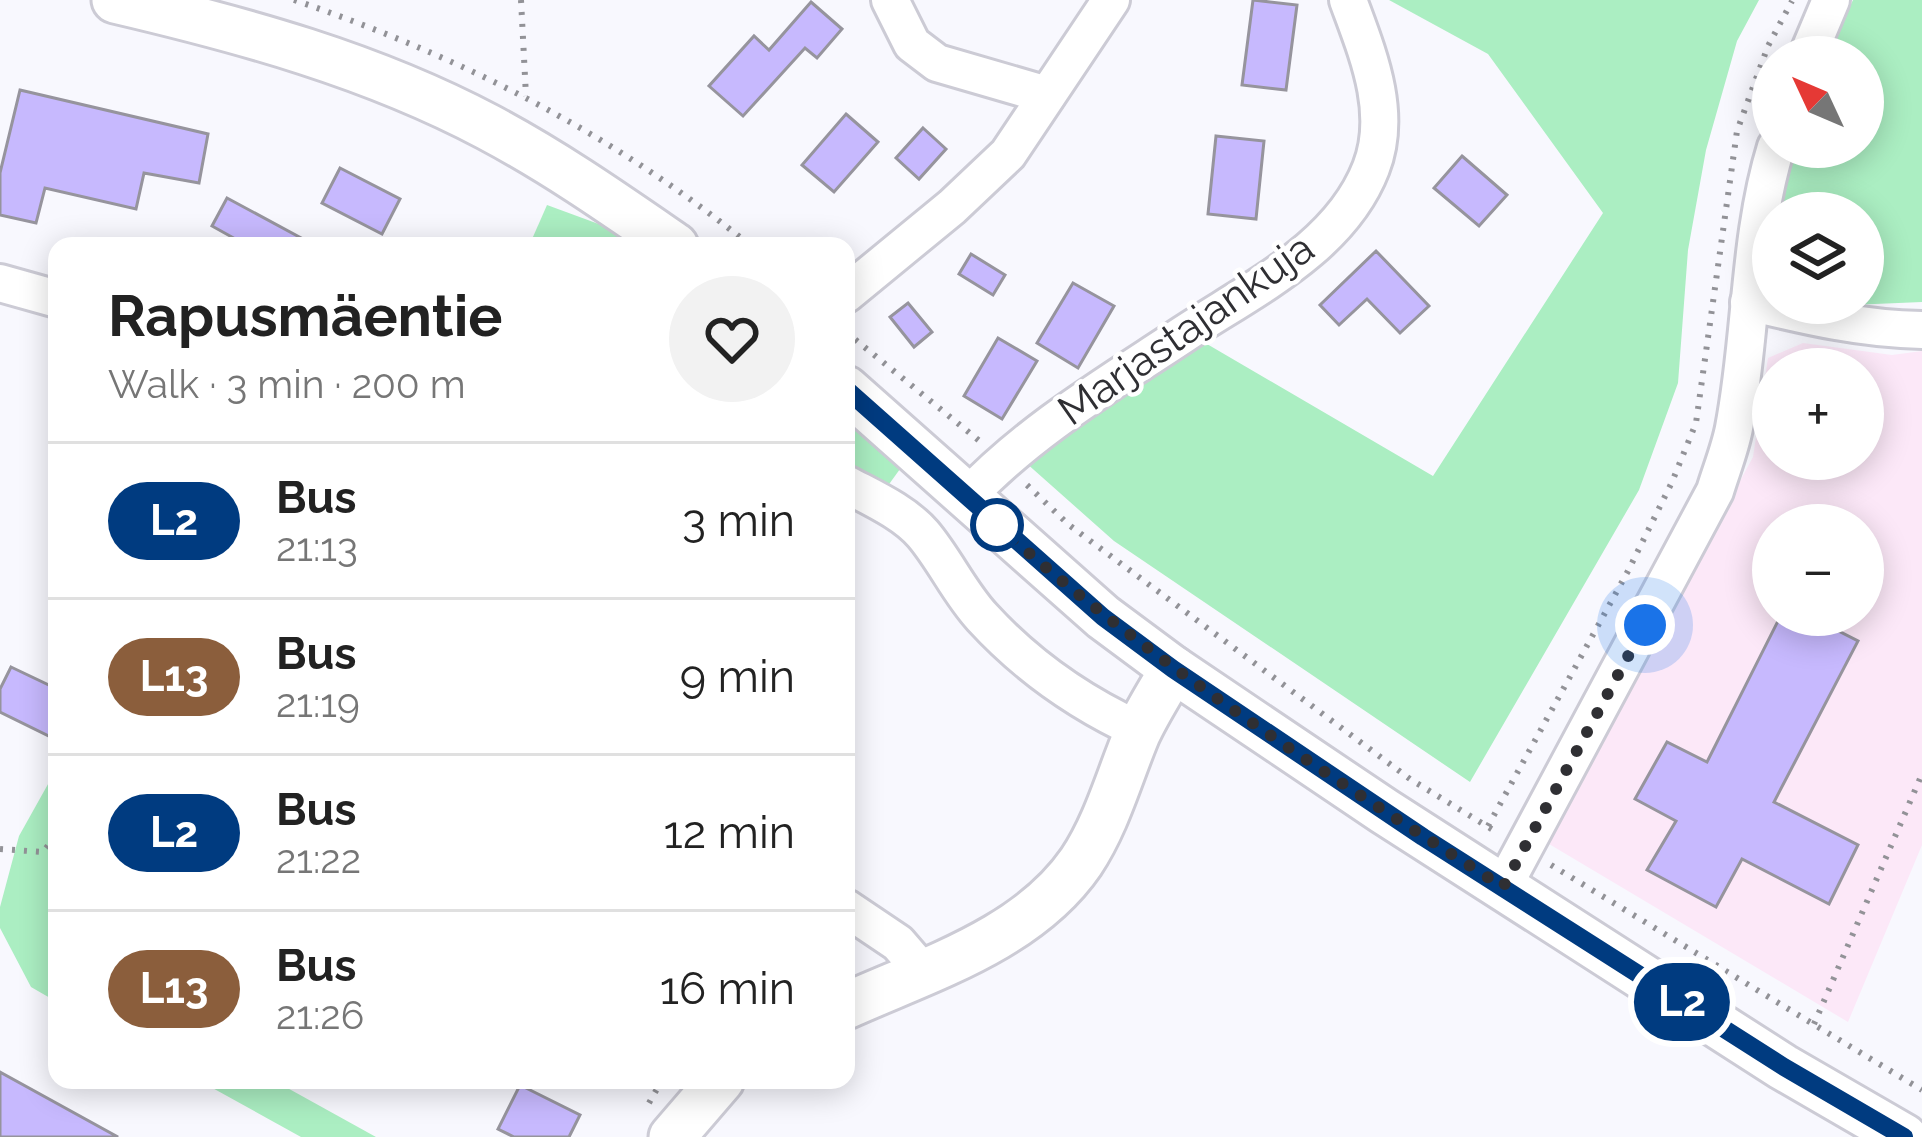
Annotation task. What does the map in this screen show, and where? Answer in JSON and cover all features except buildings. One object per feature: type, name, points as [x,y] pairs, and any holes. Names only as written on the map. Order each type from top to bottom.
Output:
[{"type":"street","points":[[115,0],[301,49],[388,82],[485,125],[566,171],[661,237]]},
{"type":"street","points":[[890,0],[912,44],[938,63],[1047,95]]},
{"type":"street","points":[[855,287],[1008,154],[1111,0]]},
{"type":"street","name":"Marjastajankuja","points":[[966,498],[1002,460],[1051,422],[1304,255],[1344,215],[1372,166],[1379,125],[1375,75],[1348,0]]},
{"type":"street","points":[[1816,36],[1831,0]]},
{"type":"street","points":[[1513,868],[1715,491],[1734,430],[1769,168]]},
{"type":"street","points":[[0,283],[48,296]]},
{"type":"street","points":[[1749,302],[1840,323],[1922,330]]},
{"type":"street","points":[[855,397],[1103,617],[1173,669],[1513,868],[1784,1067],[1904,1137]]},
{"type":"street","points":[[855,489],[921,531],[982,617],[1052,680],[1095,710],[1139,730]]},
{"type":"street","points":[[855,1002],[1020,925],[1057,894],[1083,860],[1108,812],[1139,730],[1173,669]]},
{"type":"street","points":[[855,914],[898,943],[922,972]]},
{"type":"street","points":[[672,1137],[700,1089]]},
{"type":"path","points":[[521,0],[526,96]]},
{"type":"path","points":[[1487,826],[1628,571],[1696,423],[1737,130],[1768,46],[1792,0]]},
{"type":"path","points":[[855,339],[1002,460],[1069,526],[1410,779],[1487,826],[1513,868],[1814,1024],[1922,1090]]},
{"type":"path","points":[[1814,1024],[1922,774]]},
{"type":"path","points":[[0,849],[43,852],[48,846]]},
{"type":"shaded area","points":[[1803,343],[1840,348],[1791,348]]},
{"type":"shaded area","points":[[1922,351],[1922,845],[1848,1022],[1544,841],[1752,459],[1752,480],[1884,480],[1884,354]]},
{"type":"green space","points":[[1389,0],[1759,0],[1737,41],[1706,150],[1688,250],[1678,383],[1639,490],[1470,782],[1114,541],[1025,462],[1195,337],[1433,476],[1603,213],[1488,54]]},
{"type":"green space","points":[[1853,0],[1922,0],[1922,302],[1884,304],[1884,192],[1780,192],[1785,168],[1884,168],[1884,36],[1835,36]]},
{"type":"green space","points":[[547,205],[634,237],[533,237]]},
{"type":"green space","points":[[855,424],[900,469],[887,487],[855,471]]},
{"type":"green space","points":[[48,784],[48,997],[31,987],[0,928],[0,907],[19,836]]},
{"type":"green space","points":[[214,1089],[289,1089],[376,1137],[301,1137]]},
{"type":"bus line","name":"L2","points":[[855,397],[1103,617],[1173,669],[1423,837],[1784,1067],[1904,1137]]},
{"type":"route","points":[[997,525],[1103,617],[1173,669],[1503,887],[1645,625]]}]
